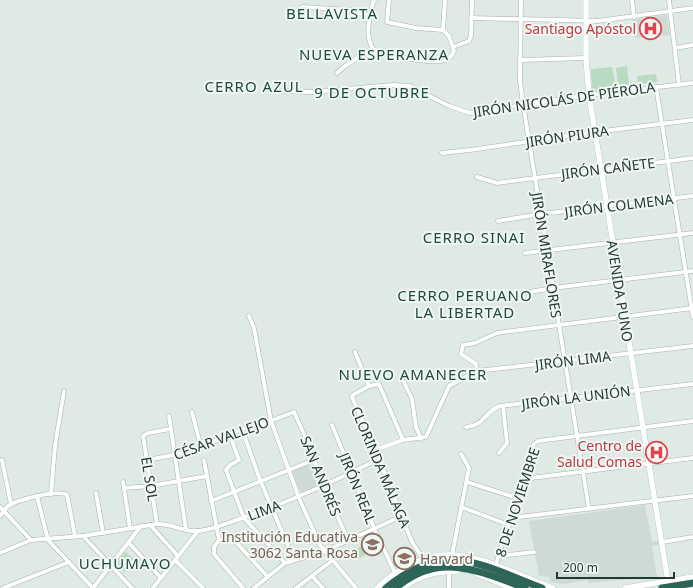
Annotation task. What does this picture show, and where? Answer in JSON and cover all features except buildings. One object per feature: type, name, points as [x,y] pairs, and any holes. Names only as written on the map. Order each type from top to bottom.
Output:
[{"type":"highway","points":[[386,588],[401,576],[419,566],[444,560],[467,562],[542,588]]},
{"type":"highway","points":[[396,588],[410,577],[424,571],[436,567],[452,566],[476,570],[525,588]]},
{"type":"highway","points":[[667,586],[693,583]]},
{"type":"street","points":[[375,0],[373,2],[368,30],[375,50]]},
{"type":"street","points":[[389,0],[387,22],[416,28],[444,30]]},
{"type":"street","points":[[337,73],[375,50],[407,58],[440,62],[448,59],[453,54],[453,47],[449,36],[444,30],[445,0]]},
{"type":"street","points":[[453,47],[469,41],[471,36],[472,0]]},
{"type":"street","name":"JIRÓN MIRAFLORES","points":[[521,0],[520,81],[523,104],[589,509]]},
{"type":"street","name":"AVENIDA PUNO","points":[[586,0],[586,58],[589,95],[624,317],[662,542],[667,586]]},
{"type":"street","points":[[632,0],[634,17]]},
{"type":"street","points":[[669,0],[679,85]]},
{"type":"street","points":[[302,7],[350,10],[371,16]]},
{"type":"street","points":[[472,18],[586,22],[634,17],[693,8]]},
{"type":"street","points":[[675,48],[693,45]]},
{"type":"street","points":[[520,60],[586,58]]},
{"type":"street","name":"JIRÓN NICOLÁS DE PIÉROLA","points":[[274,91],[312,92],[400,86],[416,88],[470,113],[589,95],[693,83]]},
{"type":"street","points":[[656,87],[693,317]]},
{"type":"street","name":"JIRÓN PIURA","points":[[442,152],[470,150],[693,120]]},
{"type":"street","name":"JIRÓN CAÑETE","points":[[477,177],[497,183],[693,158]]},
{"type":"street","name":"JIRÓN COLMENA","points":[[498,221],[540,214],[693,196]]},
{"type":"street","points":[[525,253],[693,233]]},
{"type":"street","points":[[518,294],[553,288],[693,271]]},
{"type":"street","points":[[375,450],[403,440],[421,439],[426,437],[451,384],[477,371],[476,364],[461,354],[463,345],[475,343],[497,333],[692,308]]},
{"type":"street","points":[[249,316],[254,328],[271,421],[299,498],[320,545],[356,588]]},
{"type":"street","name":"JIRÓN LIMA","points":[[477,371],[693,346]]},
{"type":"street","points":[[355,352],[369,386],[379,384],[403,440]]},
{"type":"street","points":[[404,382],[412,399],[416,428],[421,439]]},
{"type":"street","name":"JIRÓN LA UNIÓN","points":[[466,427],[476,425],[491,411],[503,406],[693,384]]},
{"type":"street","name":"CLORINDA MÁLAGA","points":[[369,386],[352,396],[412,542],[423,559]]},
{"type":"street","points":[[51,494],[55,446],[64,391]]},
{"type":"street","points":[[499,453],[508,443],[503,406]]},
{"type":"street","points":[[192,412],[201,447]]},
{"type":"street","name":"CÉSAR VALLEJO","points":[[147,460],[173,456],[201,447],[242,429],[271,421],[294,412]]},
{"type":"street","name":"SAN ANDRÉS","points":[[294,412],[348,540]]},
{"type":"street","points":[[168,416],[173,456],[186,530]]},
{"type":"street","points":[[577,435],[693,421]]},
{"type":"street","name":"JIRÓN REAL","points":[[332,425],[374,528],[395,573]]},
{"type":"street","name":"EL SOL","points":[[157,524],[144,434],[170,429]]},
{"type":"street","points":[[242,429],[271,509],[294,560]]},
{"type":"street","name":"8 DE NOVIEMBRE","points":[[496,564],[534,444],[538,440],[577,435]]},
{"type":"street","points":[[232,441],[239,460],[230,465],[226,470],[244,518],[286,562]]},
{"type":"street","points":[[452,554],[469,468],[461,454]]},
{"type":"street","points":[[523,479],[693,458]]},
{"type":"street","name":"LIMA","points":[[31,540],[48,540],[83,536],[157,524],[167,524],[186,530],[198,531],[216,527],[299,498],[379,459]]},
{"type":"street","points":[[2,460],[11,504]]},
{"type":"street","points":[[204,460],[219,540],[214,547],[214,554],[243,588]]},
{"type":"street","points":[[211,501],[260,480],[314,460]]},
{"type":"street","points":[[124,488],[151,486],[207,476]]},
{"type":"street","points":[[123,482],[130,528]]},
{"type":"street","points":[[466,482],[517,498]]},
{"type":"street","points":[[0,516],[6,507],[11,504],[37,496],[62,492],[67,495],[75,536]]},
{"type":"street","points":[[96,493],[103,532]]},
{"type":"street","points":[[37,496],[48,540],[93,588],[141,526]]},
{"type":"street","points":[[511,518],[693,496]]},
{"type":"street","points":[[461,506],[509,525]]},
{"type":"street","points":[[0,507],[31,540],[0,553]]},
{"type":"street","points":[[254,588],[286,562],[324,550],[402,516]]},
{"type":"street","points":[[150,525],[178,556]]},
{"type":"street","points":[[153,588],[198,531]]},
{"type":"street","points":[[83,536],[132,588]]},
{"type":"street","points":[[662,542],[693,537]]},
{"type":"street","points":[[219,540],[233,539],[268,577]]},
{"type":"street","points":[[129,543],[161,578]]},
{"type":"street","points":[[499,556],[534,552]]},
{"type":"street","points":[[377,588],[395,573],[423,559],[452,554],[496,564],[553,588]]},
{"type":"street","points":[[175,560],[203,588]]},
{"type":"street","points":[[296,588],[333,560]]},
{"type":"street","points":[[1,588],[69,562]]},
{"type":"street","points":[[403,588],[413,581],[434,572],[449,571],[467,572],[512,588]]},
{"type":"street","points":[[449,571],[449,588]]},
{"type":"street","points":[[312,576],[323,588]]},
{"type":"street","points":[[625,588],[667,586],[693,577]]},
{"type":"shaded area","name":"Santiago Apóstol","points":[[667,15],[670,35],[635,38],[632,20]]},
{"type":"shaded area","points":[[311,463],[319,484],[303,492],[300,491],[292,471]]},
{"type":"shaded area","points":[[645,505],[652,541],[659,541],[660,545],[652,546],[657,577],[588,583],[588,580],[564,584],[550,582],[549,577],[539,576],[529,521]]},
{"type":"green space","points":[[627,66],[629,85],[618,86],[616,68]]},
{"type":"green space","points":[[612,67],[616,88],[592,92],[591,69]]},
{"type":"green space","points":[[656,74],[657,82],[638,84],[637,76]]},
{"type":"green space","points":[[366,543],[371,551],[357,560],[352,552]]},
{"type":"green space","points":[[125,552],[134,559],[125,572],[115,564]]},
{"type":"place","name":"Santiago Apóstol","points":[[651,28]]},
{"type":"place","name":"Centro de Salud Comas","points":[[657,453]]},
{"type":"place","name":"Institución Educativa 3062 Santa Rosa","points":[[373,544]]},
{"type":"place","name":"Harvard","points":[[405,558]]},
{"type":"district","name":"BELLAVISTA","points":[[332,13]]},
{"type":"district","name":"NUEVA ESPERANZA","points":[[374,54]]},
{"type":"district","name":"CERRO AZUL","points":[[254,86]]},
{"type":"district","name":"9 DE OCTUBRE","points":[[372,92]]},
{"type":"district","name":"CERRO SINAI","points":[[474,237]]},
{"type":"district","name":"CERRO PERUANO LA LIBERTAD","points":[[465,304]]},
{"type":"district","name":"NUEVO AMANECER","points":[[413,374]]},
{"type":"district","name":"UCHUMAYO","points":[[125,563]]}]
